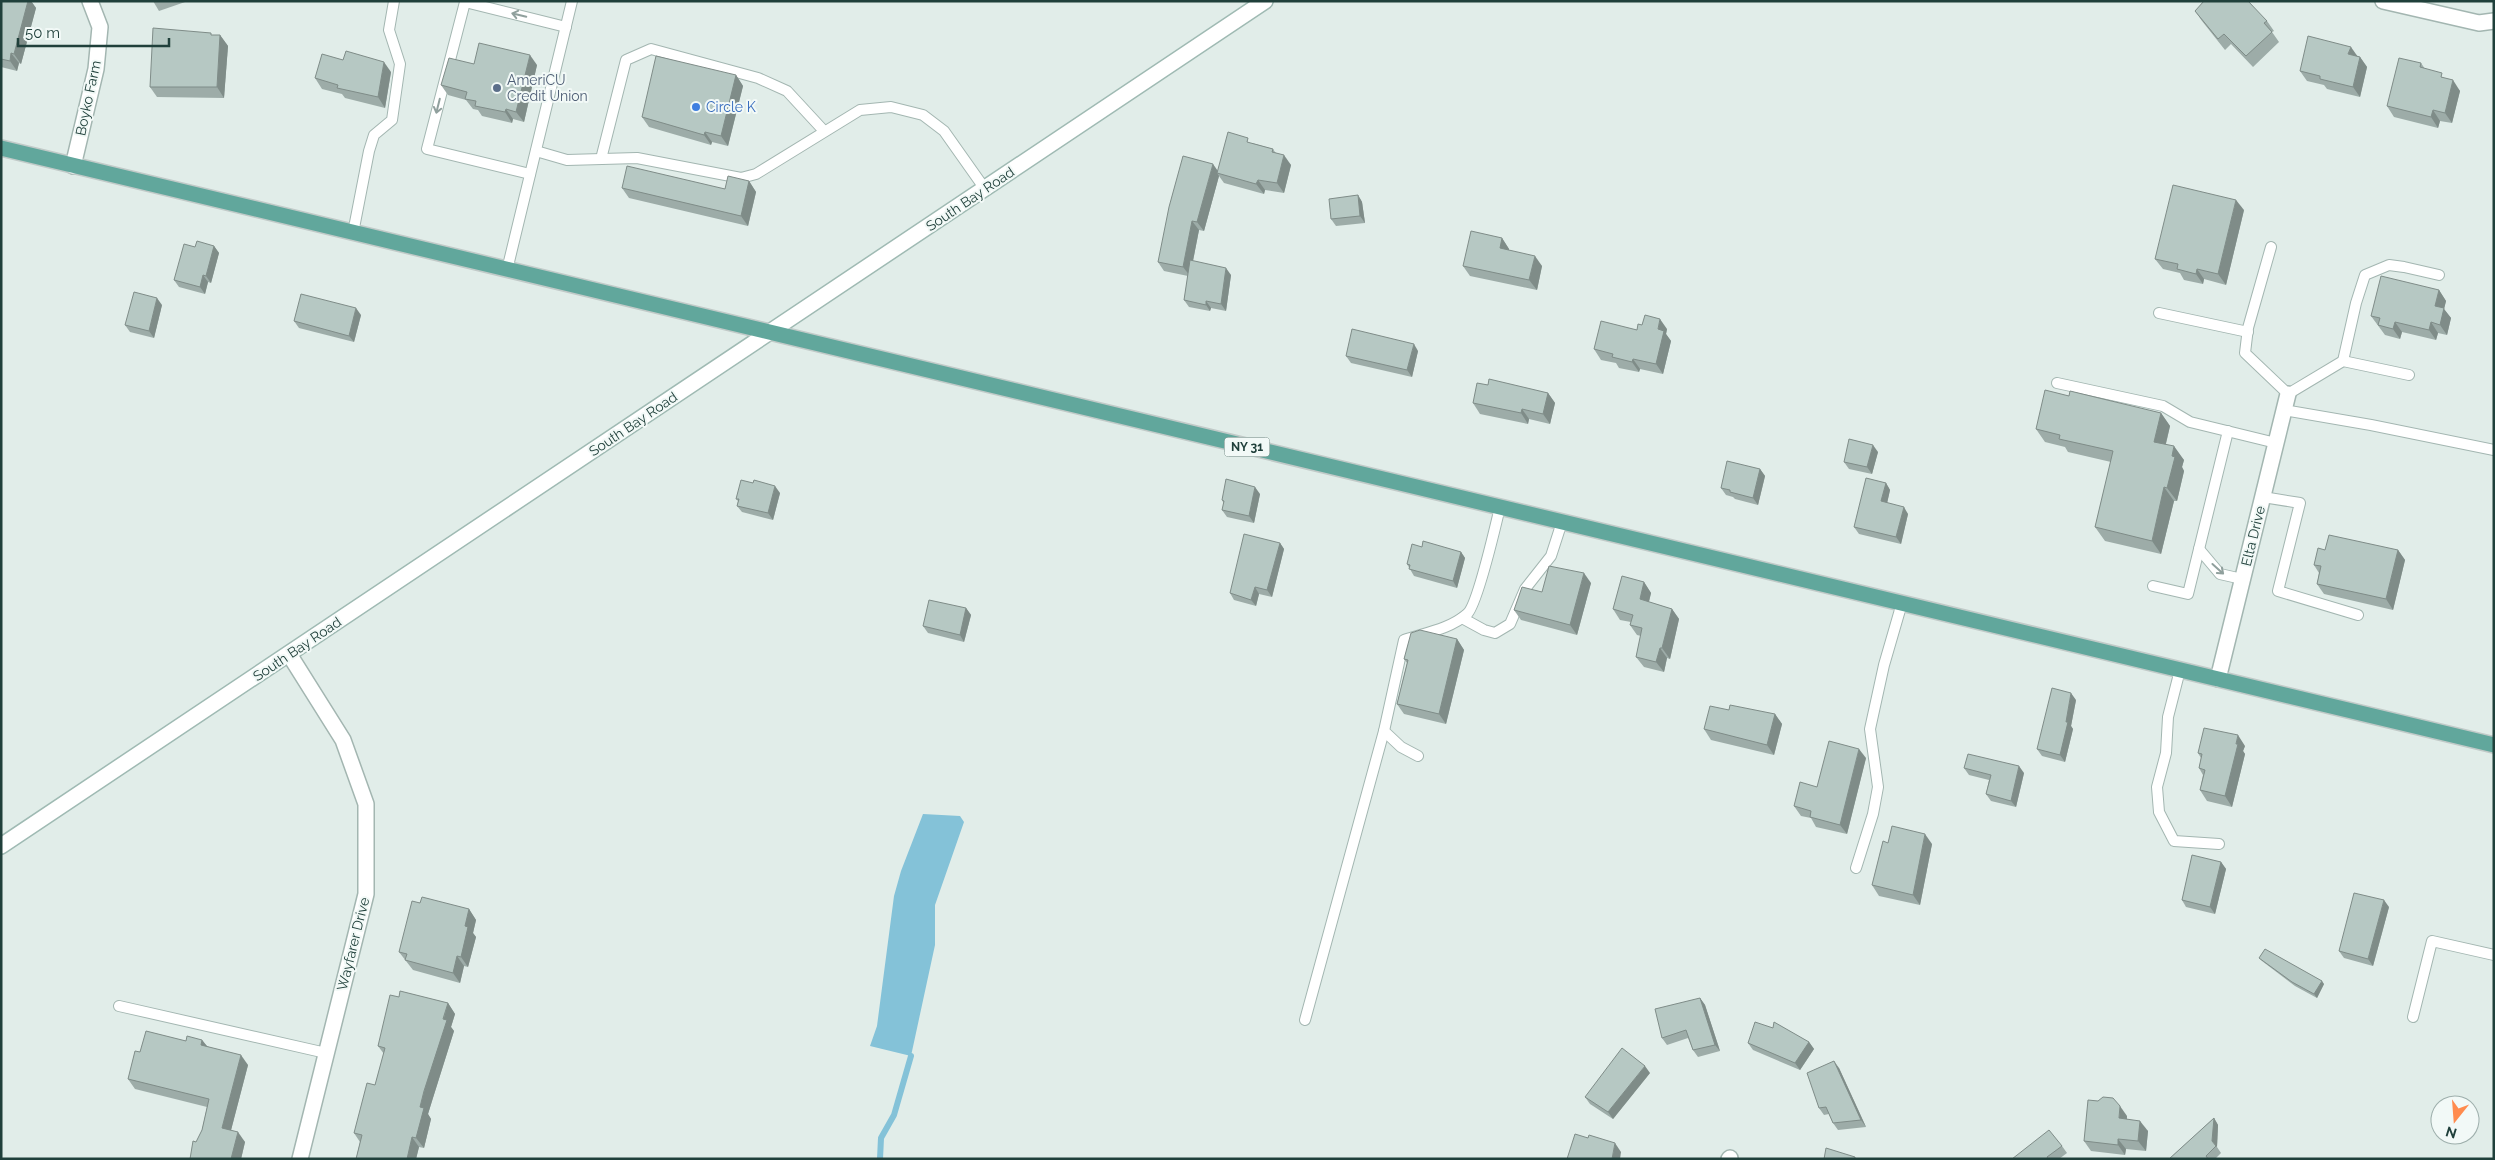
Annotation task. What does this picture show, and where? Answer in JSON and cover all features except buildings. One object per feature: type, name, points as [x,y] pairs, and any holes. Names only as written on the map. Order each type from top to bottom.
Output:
[{"type":"main road","name":"NY 31","points":[[1,148],[2494,744]]},
{"type":"street","name":"Boyko Farm","points":[[73,166],[96,69],[100,27],[90,1]]},
{"type":"street","name":"South Bay Road","points":[[1,846],[1265,1]]},
{"type":"street","points":[[2383,1],[2479,23],[2494,21]]},
{"type":"street","name":"Elta Drive","points":[[2218,679],[2288,394]]},
{"type":"street","name":"Wayfarer Drive","points":[[289,654],[343,740],[366,804],[366,894],[300,1159]]},
{"type":"lane","points":[[353,233],[371,143],[374,135],[392,120],[400,64],[389,30],[394,1]]},
{"type":"lane","points":[[507,270],[572,1]]},
{"type":"lane","points":[[530,174],[427,149],[465,2],[566,27]]},
{"type":"lane","points":[[601,159],[626,60],[651,49],[758,78],[787,91],[824,130]]},
{"type":"lane","points":[[536,151],[567,160],[637,158],[741,178],[756,174],[824,130],[860,110],[891,107],[923,115],[944,131],[985,189]]},
{"type":"lane","points":[[2271,247],[2248,332],[2245,353],[2288,394],[2343,361],[2409,375]]},
{"type":"lane","points":[[2343,361],[2356,302],[2365,275],[2389,266],[2404,266],[2439,275]]},
{"type":"lane","points":[[2159,313],[2248,332]]},
{"type":"lane","points":[[2056,383],[2163,406],[2190,422],[2276,443]]},
{"type":"lane","points":[[2284,410],[2371,425],[2494,450]]},
{"type":"lane","points":[[2152,586],[2188,594],[2228,431]]},
{"type":"lane","points":[[2263,497],[2300,503],[2278,592],[2358,615]]},
{"type":"lane","points":[[1306,1020],[1384,731],[1404,640],[1454,624],[1470,613],[1500,507]]},
{"type":"lane","points":[[1462,618],[1484,630],[1495,633],[1510,624],[1525,589],[1551,556],[1562,522]]},
{"type":"lane","points":[[2199,549],[2220,574],[2242,579]]},
{"type":"lane","points":[[1856,868],[1873,814],[1878,787],[1870,729],[1884,665],[1902,603]]},
{"type":"lane","points":[[2180,670],[2168,717],[2166,753],[2158,787],[2159,812],[2174,841],[2219,844]]},
{"type":"lane","points":[[1384,731],[1401,746],[1418,756]]},
{"type":"lane","points":[[2413,1016],[2432,941],[2494,956]]},
{"type":"lane","points":[[119,1006],[326,1053]]},
{"type":"water","points":[[923,814],[960,816],[964,822],[935,905],[935,945],[911,1056],[870,1046],[877,1026],[894,896],[901,871]]},
{"type":"waterway","points":[[880,1159],[881,1138],[894,1115],[911,1056]]},
{"type":"place","name":"AmeriCU Credit Union","points":[[497,88]]},
{"type":"place","name":"Circle K","points":[[696,107]]}]
